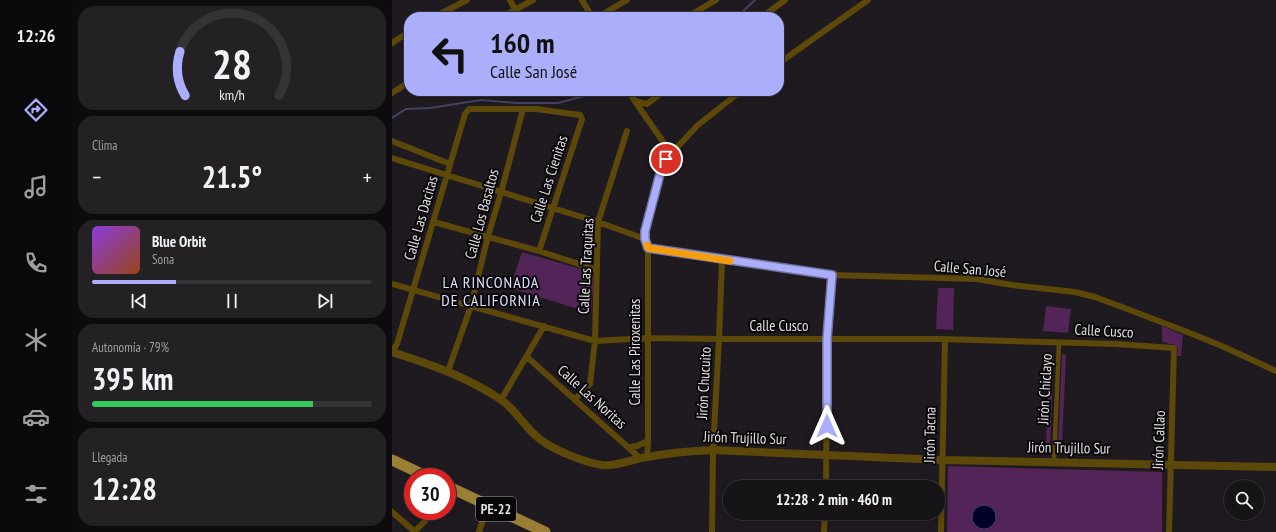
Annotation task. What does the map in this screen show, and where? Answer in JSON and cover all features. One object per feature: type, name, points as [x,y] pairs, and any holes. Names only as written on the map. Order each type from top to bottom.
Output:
[{"type":"highway","points":[[392,460],[409,468]]},
{"type":"highway","name":"PE-22","points":[[456,490],[545,532]]},
{"type":"street","points":[[443,12],[466,0]]},
{"type":"street","points":[[510,0],[516,12]]},
{"type":"street","points":[[510,12],[533,0]]},
{"type":"street","points":[[582,0],[589,12]]},
{"type":"street","points":[[607,12],[627,0]]},
{"type":"street","points":[[696,12],[716,0]]},
{"type":"street","points":[[769,12],[785,0]]},
{"type":"street","points":[[784,60],[868,0]]},
{"type":"street","points":[[392,43],[404,35]]},
{"type":"street","points":[[392,93],[404,85]]},
{"type":"street","points":[[632,96],[671,153]]},
{"type":"street","points":[[634,100],[647,104],[657,96]]},
{"type":"street","points":[[392,158],[598,222],[645,239],[645,231],[661,170],[666,159],[708,116],[734,96]]},
{"type":"street","name":"Calle Las Dacitas","points":[[392,352],[397,344],[414,290],[465,114],[469,109],[523,109]]},
{"type":"street","name":"Calle Las Cienitas","points":[[523,109],[536,109],[580,115],[582,119],[540,251]]},
{"type":"street","name":"Calle Los Basaltos","points":[[448,371],[471,306],[488,236],[523,109]]},
{"type":"street","name":"Calle Las Traquitas","points":[[574,399],[590,384],[595,341],[598,222],[628,131]]},
{"type":"street","points":[[392,141],[450,164]]},
{"type":"street","points":[[434,222],[540,251],[597,270]]},
{"type":"street","name":"Calle Las Piroxenitas","points":[[644,457],[648,440],[648,248],[645,239]]},
{"type":"street","name":"Calle San José","points":[[648,248],[832,275],[977,279],[1012,285],[1075,292],[1122,307],[1195,335],[1276,371]]},
{"type":"street","name":"Jirón Chucuito","points":[[712,532],[713,450],[722,260]]},
{"type":"street","points":[[826,480],[827,339],[832,275]]},
{"type":"street","name":"Calle Cusco","points":[[392,284],[595,341],[648,338],[945,339],[1116,344],[1174,348]]},
{"type":"street","points":[[501,400],[544,326]]},
{"type":"street","name":"Jirón Tacna","points":[[941,532],[945,339]]},
{"type":"street","name":"Jirón Chiclayo","points":[[1054,462],[1059,342]]},
{"type":"street","name":"Jirón Callao","points":[[1169,532],[1174,348]]},
{"type":"street","name":"Jirón Trujillo Sur","points":[[392,352],[448,371],[466,379],[501,400],[513,410],[537,438],[555,449],[586,460],[606,465],[619,464],[644,457],[677,452],[713,450],[942,460],[1276,467]]},
{"type":"street","name":"Calle Las Noritas","points":[[527,357],[629,447],[644,457]]},
{"type":"street","points":[[629,447],[636,446],[648,440]]},
{"type":"street","points":[[480,532],[488,505]]},
{"type":"street","points":[[392,512],[414,532],[426,520]]},
{"type":"street","points":[[824,532],[825,520]]},
{"type":"shaded area","points":[[522,252],[588,271],[594,277],[591,313],[510,288]]},
{"type":"shaded area","points":[[938,288],[954,288],[953,330],[936,329]]},
{"type":"shaded area","points":[[1046,306],[1071,309],[1068,333],[1043,331]]},
{"type":"shaded area","points":[[1162,326],[1183,335],[1181,356],[1177,356],[1178,349],[1175,345],[1162,342]]},
{"type":"shaded area","points":[[1050,354],[1054,355],[1050,444],[1046,443]]},
{"type":"shaded area","points":[[1062,354],[1066,355],[1062,444],[1058,444]]},
{"type":"shaded area","points":[[948,466],[1162,472],[1162,532],[947,532]]},
{"type":"water","points":[[984,505],[989,506],[995,512],[995,522],[989,528],[984,529],[979,528],[973,522],[972,517],[973,512],[979,506]]},
{"type":"waterway","points":[[742,12],[755,0]]},
{"type":"waterway","points":[[392,118],[406,109],[430,108],[481,100],[516,103],[558,103],[584,96]]},
{"type":"slow traffic","points":[[647,245],[648,248],[730,261]]},
{"type":"district","name":"LA RINCONADA DE CALIFORNIA","points":[[491,291]]},
{"type":"route","points":[[666,159],[661,170],[644,235],[648,248],[832,275],[827,339],[827,426]]}]
